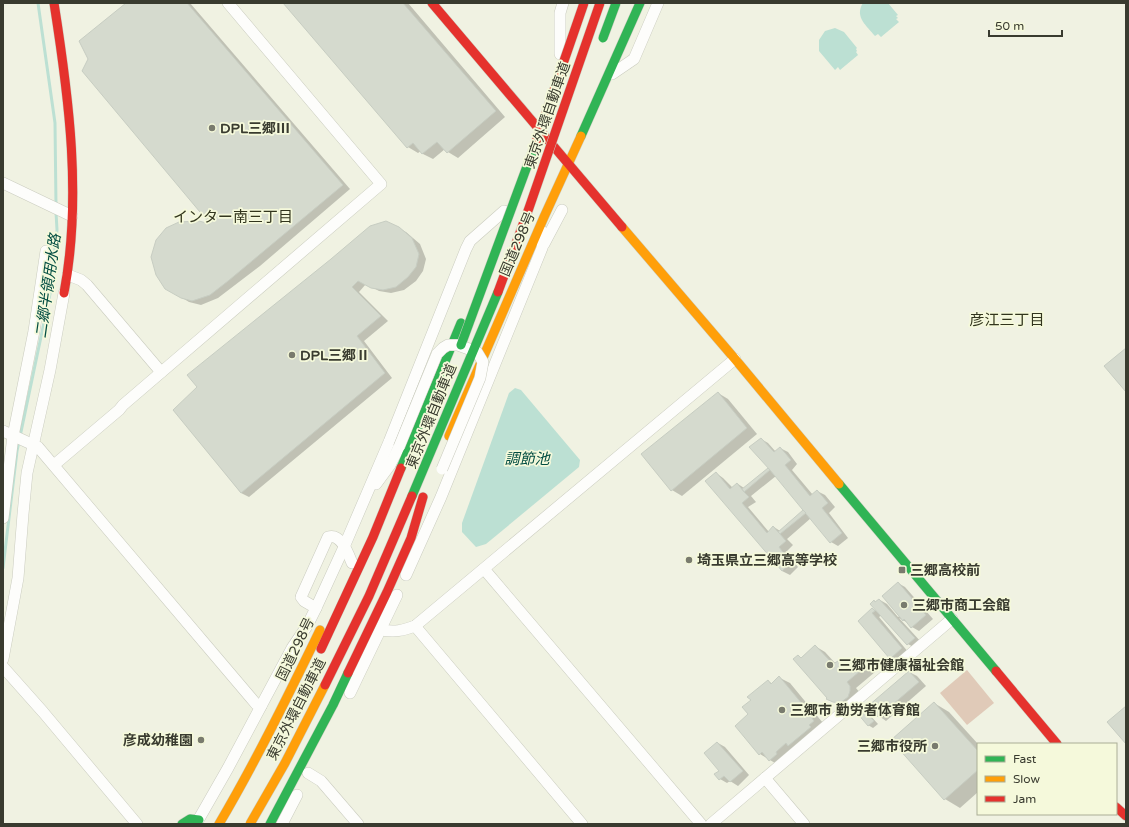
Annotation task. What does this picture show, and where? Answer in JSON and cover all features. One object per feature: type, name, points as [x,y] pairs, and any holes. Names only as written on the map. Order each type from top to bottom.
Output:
[{"type":"main road","points":[[54,3],[67,91],[71,149],[72,233],[68,275],[64,293]]},
{"type":"main road","points":[[432,3],[735,359],[1056,743]]},
{"type":"main road","name":"国道298号","points":[[325,651],[470,302],[530,145],[576,3]]},
{"type":"main road","name":"東京外環自動車道","points":[[452,367],[540,130],[584,3]]},
{"type":"main road","name":"東京外環自動車道","points":[[250,824],[285,763],[328,680],[369,596],[430,456],[498,291],[540,179],[600,3]]},
{"type":"main road","points":[[601,45],[616,3]]},
{"type":"main road","name":"国道298号","points":[[432,475],[544,217],[640,3]]},
{"type":"main road","points":[[555,164],[564,144]]},
{"type":"main road","points":[[498,291],[521,246],[549,178]]},
{"type":"main road","name":"国道298号","points":[[219,824],[283,707],[374,515],[394,486]]},
{"type":"main road","points":[[270,824],[338,705],[410,538],[424,493],[346,660]]},
{"type":"main road","name":"東京外環自動車道","points":[[325,651],[358,590],[392,513]]},
{"type":"main road","points":[[285,680],[310,650]]},
{"type":"main road","points":[[1117,808],[1126,816]]},
{"type":"main road","points":[[182,824],[190,819],[197,822]]},
{"type":"street","points":[[54,465],[381,184],[228,3]]},
{"type":"street","points":[[560,54],[560,13],[563,3]]},
{"type":"street","points":[[608,77],[634,59],[658,3]]},
{"type":"street","points":[[3,183],[72,216]]},
{"type":"street","points":[[282,824],[320,749],[338,705],[381,630],[441,497],[542,248],[562,210]]},
{"type":"street","points":[[197,822],[228,768],[288,654],[307,626],[316,608],[366,497],[466,248],[470,241],[504,211]]},
{"type":"street","points":[[542,248],[544,217]]},
{"type":"street","points":[[3,518],[8,434],[34,331],[46,251]]},
{"type":"street","points":[[68,275],[81,280],[87,285],[161,372]]},
{"type":"street","points":[[3,659],[18,578],[27,473],[34,445],[64,293]]},
{"type":"street","points":[[366,497],[390,465],[399,447],[437,354],[448,345],[458,345],[477,352],[484,362],[480,378],[442,469],[439,483],[441,497]]},
{"type":"street","points":[[381,630],[403,631],[415,626],[735,359]]},
{"type":"street","points":[[8,434],[38,447],[250,698],[256,704],[261,706]]},
{"type":"street","points":[[316,608],[304,601],[301,597],[328,537],[332,536],[339,539],[352,563]]},
{"type":"street","points":[[484,569],[701,824]]},
{"type":"street","points":[[711,824],[952,619]]},
{"type":"street","points":[[415,626],[582,824]]},
{"type":"street","points":[[3,667],[43,712],[136,824]]},
{"type":"street","points":[[308,773],[321,781],[358,824]]},
{"type":"street","points":[[765,778],[804,824]]},
{"type":"shaded area","points":[[967,670],[994,703],[967,725],[940,693]]},
{"type":"water","points":[[863,3],[888,3],[898,15],[896,16],[898,18],[896,19],[899,22],[881,37],[878,34],[875,36],[865,25],[861,17],[860,13]]},
{"type":"water","points":[[835,28],[844,32],[857,48],[856,52],[858,55],[840,70],[838,67],[835,70],[819,51],[819,40],[825,31]]},
{"type":"water","name":"調節池","points":[[515,388],[521,390],[580,460],[579,467],[486,544],[476,547],[462,532],[462,523],[509,393]]},
{"type":"building","name":"DPL三郷Ⅲ","points":[[126,3],[187,3],[343,185],[210,295],[192,301],[181,298],[165,289],[156,275],[151,257],[156,240],[166,228],[179,222],[199,221],[210,224],[82,71],[88,59],[79,41]]},
{"type":"building","points":[[283,3],[403,3],[496,111],[447,153],[437,142],[422,154],[413,143],[407,148]]},
{"type":"building","name":"DPL三郷Ⅱ","points":[[386,221],[399,227],[412,238],[419,254],[416,267],[408,277],[396,287],[383,290],[371,288],[358,281],[352,287],[381,316],[357,336],[385,373],[241,493],[173,410],[197,387],[187,375],[370,226]]},
{"type":"building","points":[[1126,348],[1126,392],[1104,366]]},
{"type":"building","points":[[718,392],[747,428],[671,491],[641,454]]},
{"type":"building","points":[[761,438],[774,452],[780,447],[791,460],[785,465],[810,496],[817,490],[828,503],[822,508],[842,533],[830,543],[770,470],[749,447]]},
{"type":"building","points":[[768,468],[770,470],[744,492],[742,489]]},
{"type":"building","points":[[716,472],[730,489],[737,483],[749,497],[742,503],[767,533],[773,526],[786,541],[779,547],[791,563],[782,571],[705,481]]},
{"type":"building","points":[[803,510],[806,513],[780,534],[778,532]]},
{"type":"building","name":"三郷市商工会館","points":[[898,582],[926,615],[911,628],[904,619],[903,621],[882,596]]},
{"type":"building","points":[[879,599],[915,638],[907,645],[870,604],[874,600],[875,602]]},
{"type":"building","points":[[872,608],[875,611],[872,613],[902,648],[890,659],[858,621]]},
{"type":"building","points":[[815,645],[833,664],[838,661],[848,659],[860,663],[863,661],[866,666],[847,682],[850,686],[848,697],[840,703],[826,699],[827,698],[793,659],[798,655],[801,658]]},
{"type":"building","points":[[909,671],[919,682],[878,717],[868,706]]},
{"type":"building","points":[[779,676],[813,717],[812,718],[814,721],[809,725],[811,727],[788,746],[786,743],[769,761],[762,752],[759,755],[735,726],[748,714],[742,707],[751,700],[747,697],[768,680],[771,684]]},
{"type":"building","name":"三郷市役所","points":[[934,702],[977,750],[977,771],[944,800],[891,740]]},
{"type":"building","points":[[1126,706],[1126,744],[1107,722]]},
{"type":"building","points":[[864,709],[874,721],[868,726],[858,714]]},
{"type":"building","points":[[717,742],[743,771],[730,782],[724,776],[719,780],[714,774],[719,771],[704,753]]},
{"type":"waterway","name":"二郷半領用水路","points":[[38,3],[55,123],[56,206]]},
{"type":"waterway","name":"二郷半領用水路","points":[[3,568],[17,451],[50,294],[57,230],[56,212]]},
{"type":"traffic: fast","points":[[603,38],[616,3]]},
{"type":"traffic: fast","points":[[581,136],[640,3]]},
{"type":"traffic: fast","points":[[461,345],[536,142]]},
{"type":"traffic: fast","points":[[412,496],[498,292]]},
{"type":"traffic: fast","points":[[401,468],[461,323]]},
{"type":"traffic: fast","points":[[839,484],[996,671]]},
{"type":"traffic: fast","points":[[270,824],[333,705],[348,673]]},
{"type":"traffic: fast","points":[[182,824],[190,819],[199,820]]},
{"type":"traffic: slow","points":[[449,436],[544,217],[581,136]]},
{"type":"traffic: slow","points":[[622,227],[839,484]]},
{"type":"traffic: slow","points":[[219,824],[284,704],[320,630]]},
{"type":"traffic: slow","points":[[250,824],[285,763],[325,685]]},
{"type":"traffic: jam","points":[[54,3],[69,111],[73,185],[72,221],[64,293]]},
{"type":"traffic: jam","points":[[432,3],[622,227]]},
{"type":"traffic: jam","points":[[536,142],[584,3]]},
{"type":"traffic: jam","points":[[498,292],[529,208],[600,3]]},
{"type":"traffic: jam","points":[[321,649],[373,537],[401,468]]},
{"type":"traffic: jam","points":[[325,685],[369,596],[412,496]]},
{"type":"traffic: jam","points":[[348,673],[411,538],[423,497]]},
{"type":"traffic: jam","points":[[996,671],[1056,743]]},
{"type":"traffic: jam","points":[[1117,808],[1126,816]]},
{"type":"place","name":"DPL三郷Ⅲ","points":[[212,128]]},
{"type":"place","name":"DPL三郷Ⅱ","points":[[292,355]]},
{"type":"place","name":"埼玉県立三郷高等学校","points":[[689,560]]},
{"type":"place","name":"三郷高校前","points":[[902,570]]},
{"type":"place","name":"三郷市商工会館","points":[[904,605]]},
{"type":"place","name":"三郷市健康福祉会館","points":[[830,665]]},
{"type":"place","name":"三郷市 勤労者体育館","points":[[782,710]]},
{"type":"place","name":"彦成幼稚園","points":[[201,740]]},
{"type":"place","name":"三郷市役所","points":[[935,746]]},
{"type":"district","name":"インター南三丁目","points":[[233,217]]},
{"type":"district","name":"彦江三丁目","points":[[1007,320]]}]
